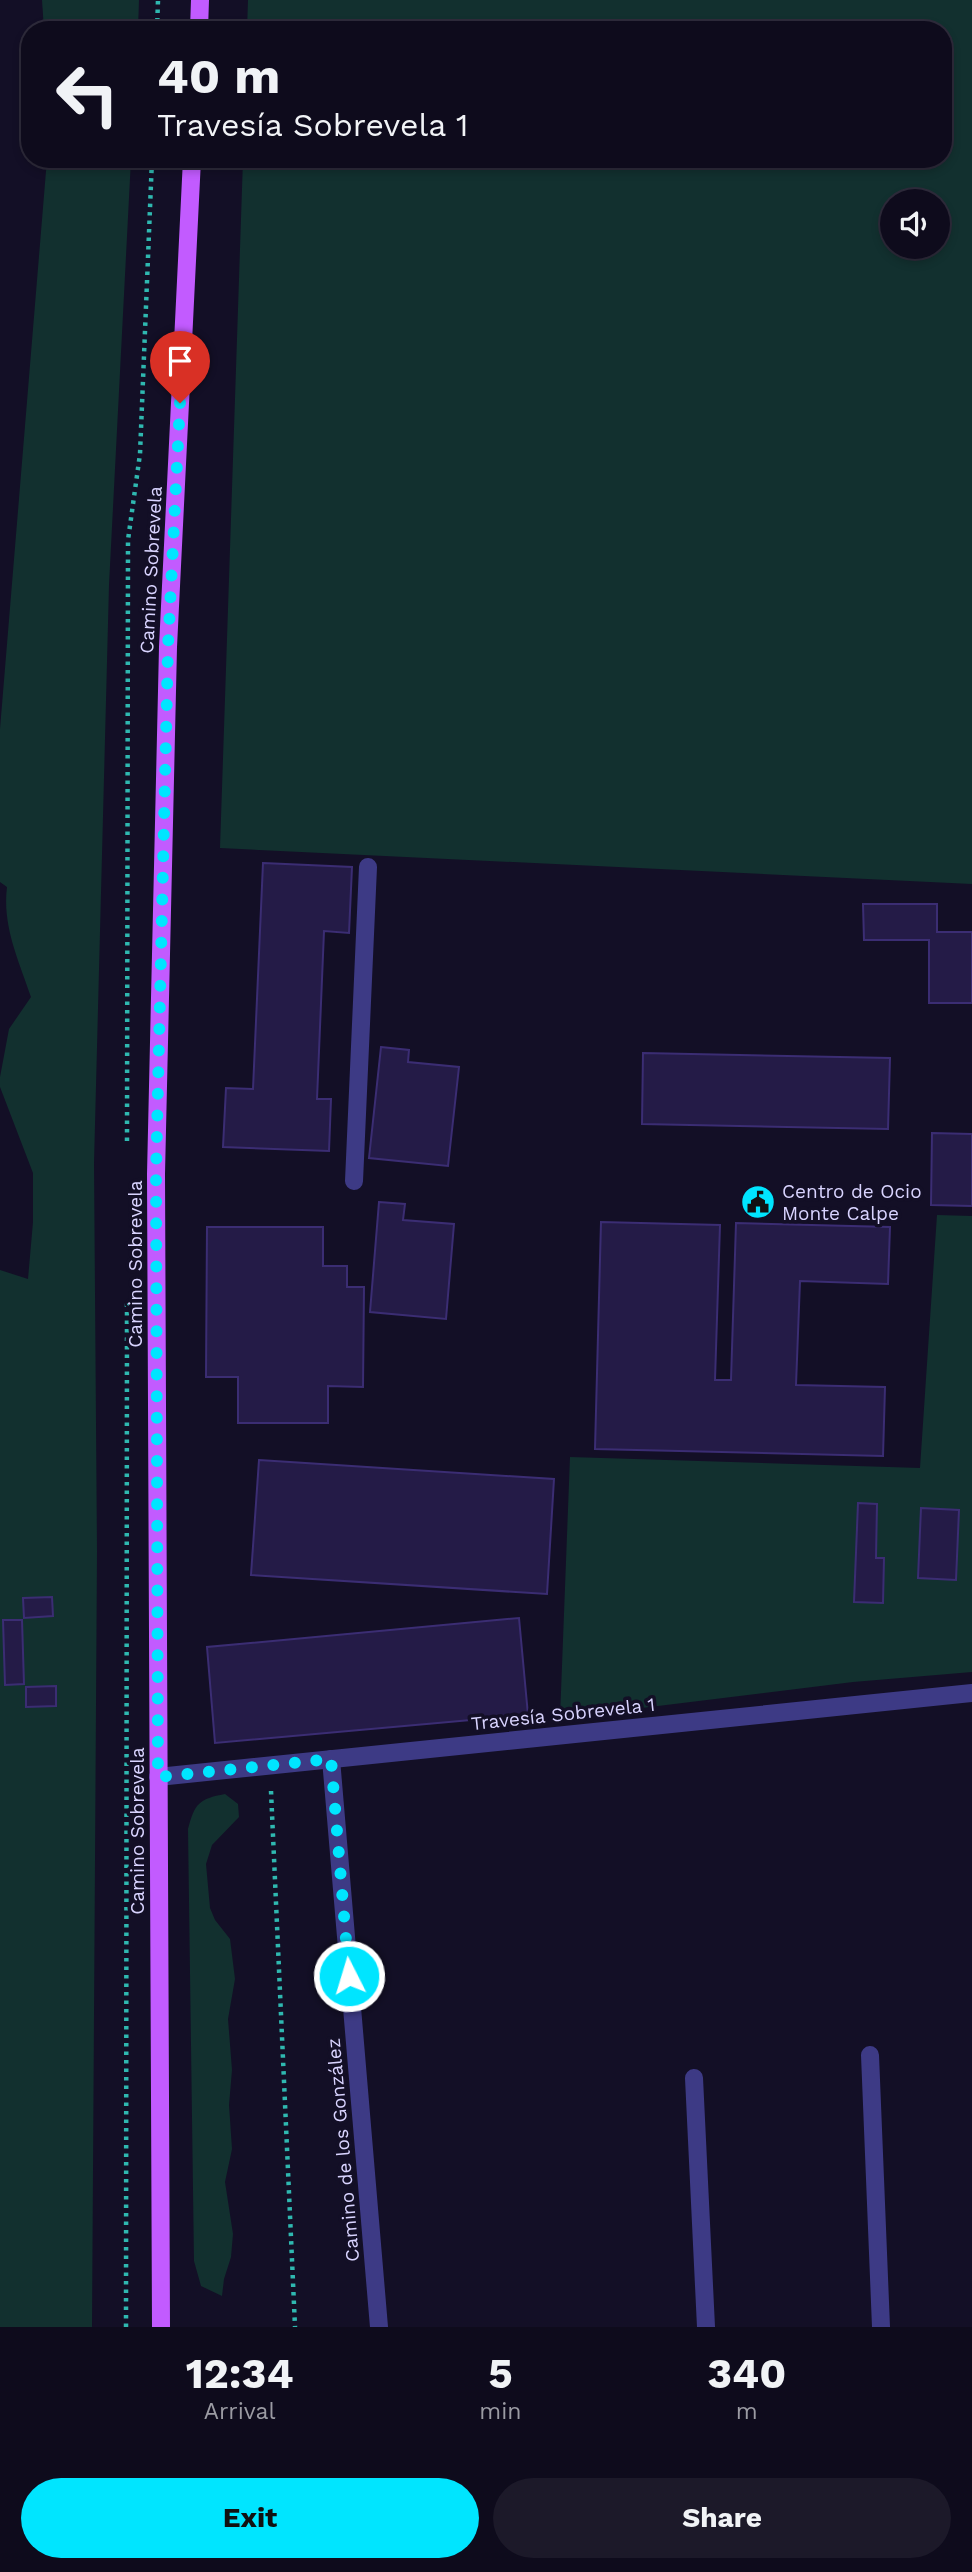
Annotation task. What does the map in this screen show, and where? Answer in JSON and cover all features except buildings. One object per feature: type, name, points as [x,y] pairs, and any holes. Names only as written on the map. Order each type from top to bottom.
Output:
[{"type":"main road","points":[[199,21],[200,0]]},
{"type":"main road","name":"Camino Sobrevela","points":[[161,2327],[156,1174],[168,647],[192,168]]},
{"type":"street","points":[[354,1181],[368,867]]},
{"type":"street","name":"Travesía Sobrevela 1","points":[[158,1777],[972,1693]]},
{"type":"street","name":"Camino de los González","points":[[331,1759],[379,2327]]},
{"type":"street","points":[[870,2055],[881,2327]]},
{"type":"street","points":[[694,2078],[706,2327]]},
{"type":"path","points":[[157,21],[158,0]]},
{"type":"path","points":[[270,1766],[295,2327]]},
{"type":"green space","points":[[42,0],[139,0],[138,21],[43,21]]},
{"type":"green space","points":[[248,0],[972,0],[972,884],[220,848],[243,168],[952,168],[952,21],[247,21]]},
{"type":"green space","points":[[46,168],[131,168],[109,585],[94,1163],[97,1551],[92,2327],[0,2327],[0,1270],[28,1279],[33,1222],[33,1173],[0,1087],[9,1029],[31,997],[9,929],[7,887],[0,882],[0,729]]},
{"type":"green space","points":[[937,1215],[972,1216],[972,1672],[853,1682],[560,1718],[570,1457],[920,1468]]},
{"type":"green space","points":[[225,1794],[238,1804],[239,1817],[212,1845],[206,1864],[210,1908],[215,1920],[230,1939],[235,1979],[228,2019],[232,2070],[229,2105],[232,2149],[225,2182],[233,2234],[222,2296],[201,2286],[194,2261],[188,1829],[199,1804]]},
{"type":"place","name":"Centro de Ocio Monte Calpe","points":[[758,1202]]},
{"type":"route","points":[[180,403],[168,647],[156,1174],[158,1777],[331,1759],[349,1976]]}]
